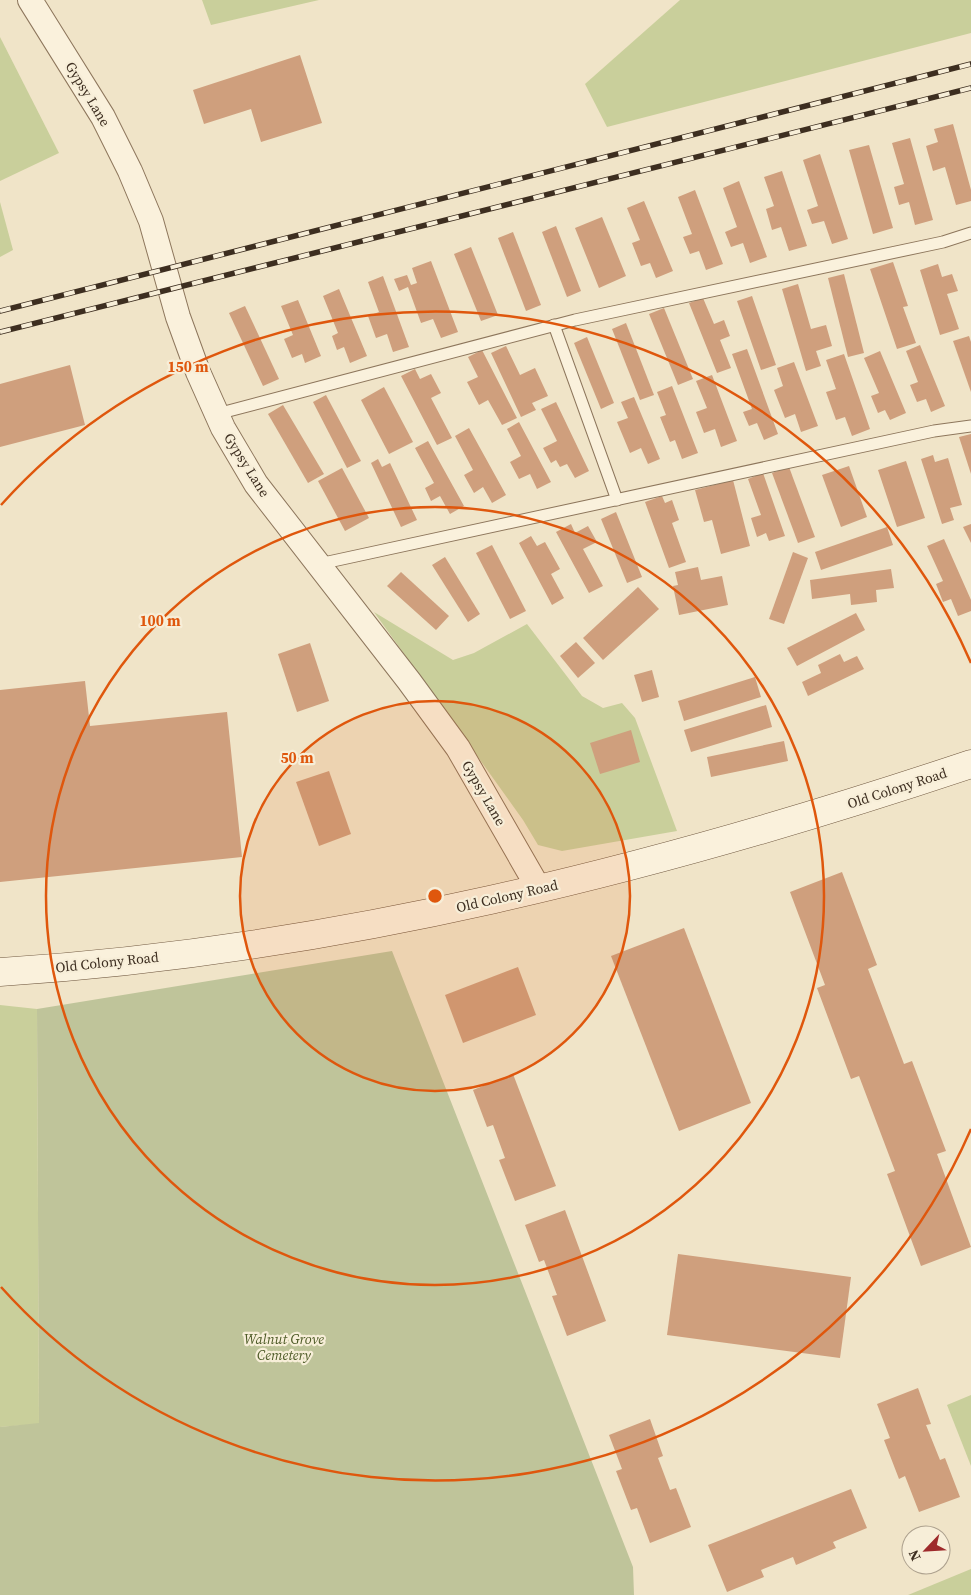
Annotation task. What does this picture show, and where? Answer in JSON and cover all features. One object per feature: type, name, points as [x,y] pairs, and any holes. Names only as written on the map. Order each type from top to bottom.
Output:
[{"type":"main road","name":"Old Colony Road","points":[[0,972],[115,962],[219,949],[446,910],[538,889],[750,834],[971,764]]},
{"type":"street","name":"Gypsy Lane","points":[[30,0],[103,117],[130,171],[151,221],[182,326],[198,372],[217,414],[256,484],[410,681],[458,748],[538,889]]},
{"type":"lane","points":[[217,414],[554,326],[943,242],[970,238]]},
{"type":"lane","points":[[554,326],[617,500]]},
{"type":"lane","points":[[319,564],[934,431],[971,426]]},
{"type":"green space","points":[[202,0],[319,0],[211,25]]},
{"type":"green space","points":[[680,0],[971,0],[971,33],[607,127],[585,84]]},
{"type":"green space","points":[[0,37],[59,153],[0,181]]},
{"type":"green space","points":[[0,202],[13,250],[0,257]]},
{"type":"green space","points":[[374,612],[453,660],[474,653],[527,624],[582,696],[603,708],[622,703],[635,718],[677,831],[562,851],[538,845],[523,820]]},
{"type":"green space","name":"Walnut Grove Cemetery","points":[[392,951],[633,1567],[634,1595],[0,1595],[0,1427],[39,1423],[37,1009]]},
{"type":"green space","points":[[0,1005],[37,1009],[39,1424],[0,1427]]},
{"type":"green space","points":[[971,1395],[971,1466],[947,1405]]},
{"type":"green space","points":[[971,1569],[971,1595],[908,1595]]},
{"type":"building","points":[[300,55],[322,123],[261,142],[251,109],[204,124],[193,90]]},
{"type":"building","points":[[953,124],[971,190],[971,201],[956,205],[945,167],[933,171],[926,146],[938,142],[934,129]]},
{"type":"building","points":[[910,138],[933,220],[915,225],[909,202],[899,205],[894,187],[904,184],[892,143]]},
{"type":"building","points":[[869,145],[893,228],[873,234],[849,150]]},
{"type":"building","points":[[820,154],[848,239],[832,244],[824,221],[812,224],[807,210],[818,206],[803,160]]},
{"type":"building","points":[[782,171],[807,246],[789,251],[781,227],[772,230],[766,209],[774,206],[764,177]]},
{"type":"building","points":[[739,181],[767,257],[750,263],[743,243],[731,247],[725,232],[737,227],[723,188]]},
{"type":"building","points":[[695,190],[723,264],[706,270],[699,251],[690,254],[683,237],[692,234],[678,197]]},
{"type":"building","points":[[644,201],[673,271],[656,278],[650,263],[641,266],[632,243],[640,240],[627,208]]},
{"type":"building","points":[[602,217],[626,276],[599,288],[575,228]]},
{"type":"building","points":[[556,226],[581,291],[567,297],[542,232]]},
{"type":"building","points":[[513,232],[541,305],[526,311],[498,238]]},
{"type":"building","points":[[471,247],[498,315],[481,321],[454,254]]},
{"type":"building","points":[[431,261],[458,332],[441,338],[433,319],[421,323],[408,287],[399,291],[394,279],[407,275],[411,285],[417,283],[412,268]]},
{"type":"building","points":[[893,262],[908,306],[903,307],[916,343],[897,349],[870,269]]},
{"type":"building","points":[[938,264],[942,277],[952,274],[958,291],[947,294],[959,329],[940,335],[920,270]]},
{"type":"building","points":[[844,274],[864,353],[848,357],[828,278]]},
{"type":"building","points":[[383,276],[409,347],[393,352],[387,334],[376,338],[368,316],[379,312],[368,282]]},
{"type":"building","points":[[798,284],[811,329],[826,325],[832,346],[816,351],[821,366],[806,371],[782,289]]},
{"type":"building","points":[[339,289],[367,356],[350,363],[344,347],[337,350],[332,336],[338,333],[323,296]]},
{"type":"building","points":[[752,296],[776,365],[761,370],[737,301]]},
{"type":"building","points":[[703,298],[714,324],[724,320],[730,336],[720,340],[731,368],[717,373],[689,303]]},
{"type":"building","points":[[298,300],[321,356],[305,363],[302,354],[292,358],[284,339],[293,335],[281,306]]},
{"type":"building","points":[[245,306],[279,379],[263,386],[229,313]]},
{"type":"building","points":[[664,308],[693,379],[678,385],[649,314]]},
{"type":"building","points":[[626,323],[654,395],[640,400],[612,329]]},
{"type":"building","points":[[969,336],[971,342],[971,392],[953,341]]},
{"type":"building","points":[[587,337],[614,403],[601,409],[574,343]]},
{"type":"building","points":[[920,345],[945,406],[931,412],[926,399],[917,402],[910,385],[918,382],[906,351]]},
{"type":"building","points":[[506,346],[520,375],[535,368],[548,396],[532,403],[536,410],[521,417],[491,353]]},
{"type":"building","points":[[747,349],[778,434],[764,440],[757,423],[749,426],[743,412],[752,409],[732,354]]},
{"type":"building","points":[[482,350],[517,418],[502,425],[488,400],[479,405],[467,382],[478,377],[468,357]]},
{"type":"building","points":[[880,351],[906,413],[890,420],[885,410],[878,413],[871,396],[879,393],[864,358]]},
{"type":"building","points":[[844,354],[870,429],[852,436],[845,417],[836,420],[826,392],[836,389],[826,360]]},
{"type":"building","points":[[794,362],[818,426],[801,432],[795,414],[785,418],[774,390],[783,386],[777,368]]},
{"type":"building","points":[[70,365],[85,425],[0,447],[0,384]]},
{"type":"building","points":[[415,369],[420,379],[431,374],[441,393],[431,398],[452,438],[437,445],[401,376]]},
{"type":"building","points":[[712,375],[737,441],[721,447],[715,429],[704,433],[696,412],[707,408],[696,381]]},
{"type":"building","points":[[672,386],[698,453],[682,459],[675,440],[670,442],[660,417],[666,415],[657,392]]},
{"type":"building","points":[[384,387],[413,442],[389,454],[361,400]]},
{"type":"building","points":[[326,395],[361,461],[347,468],[313,402]]},
{"type":"building","points":[[634,397],[660,459],[648,464],[641,448],[630,453],[617,422],[628,418],[621,402]]},
{"type":"building","points":[[556,402],[589,471],[575,478],[567,464],[560,467],[556,460],[551,463],[543,448],[557,441],[541,409]]},
{"type":"building","points":[[283,405],[324,474],[308,483],[268,414]]},
{"type":"building","points":[[519,422],[551,482],[537,489],[530,474],[519,479],[510,462],[521,456],[507,429]]},
{"type":"building","points":[[469,428],[506,495],[492,503],[483,487],[474,493],[464,475],[473,470],[455,436]]},
{"type":"building","points":[[971,434],[971,474],[959,437]]},
{"type":"building","points":[[428,441],[464,506],[450,514],[440,496],[431,501],[425,488],[434,483],[415,448]]},
{"type":"building","points":[[933,455],[935,462],[948,458],[962,505],[950,508],[954,520],[942,524],[921,459]]},
{"type":"building","points":[[378,459],[382,467],[390,463],[417,520],[401,527],[371,463]]},
{"type":"building","points":[[906,461],[925,518],[897,527],[878,470]]},
{"type":"building","points":[[849,466],[867,517],[841,527],[822,475]]},
{"type":"building","points":[[789,467],[815,537],[798,543],[772,473]]},
{"type":"building","points":[[342,468],[369,518],[345,531],[318,481]]},
{"type":"building","points":[[763,473],[785,536],[769,541],[766,533],[757,537],[751,518],[761,515],[748,479]]},
{"type":"building","points":[[733,480],[750,546],[721,554],[712,520],[704,522],[695,490]]},
{"type":"building","points":[[662,496],[665,503],[672,500],[679,520],[672,523],[686,562],[669,568],[645,502]]},
{"type":"building","points":[[616,512],[642,577],[627,583],[601,519]]},
{"type":"building","points":[[571,524],[575,533],[588,526],[597,542],[583,549],[603,586],[589,593],[556,532]]},
{"type":"building","points":[[971,524],[971,543],[963,527]]},
{"type":"building","points":[[887,527],[893,545],[821,570],[815,552]]},
{"type":"building","points":[[531,536],[537,546],[545,542],[560,569],[551,574],[564,598],[552,605],[519,543]]},
{"type":"building","points":[[944,539],[971,600],[971,611],[958,616],[951,599],[943,602],[936,584],[943,581],[927,546]]},
{"type":"building","points":[[492,545],[526,611],[510,619],[476,553]]},
{"type":"building","points":[[793,552],[808,558],[784,624],[769,619]]},
{"type":"building","points":[[445,557],[480,614],[468,622],[432,565]]},
{"type":"building","points":[[698,567],[701,580],[722,576],[728,605],[679,615],[673,586],[678,585],[675,572]]},
{"type":"building","points":[[891,569],[894,588],[876,590],[877,602],[851,605],[850,594],[812,599],[810,580]]},
{"type":"building","points":[[401,572],[449,616],[436,630],[387,586]]},
{"type":"building","points":[[638,587],[659,609],[603,660],[583,638]]},
{"type":"building","points":[[856,613],[865,630],[797,666],[787,648]]},
{"type":"building","points":[[576,642],[595,663],[578,678],[560,656]]},
{"type":"building","points":[[310,643],[329,701],[297,712],[278,654]]},
{"type":"building","points":[[840,654],[844,662],[857,656],[864,669],[808,696],[802,682],[821,673],[818,665]]},
{"type":"building","points":[[652,670],[659,697],[642,702],[634,675]]},
{"type":"building","points":[[755,677],[761,697],[684,721],[678,701]]},
{"type":"building","points":[[85,681],[90,726],[227,712],[242,857],[0,882],[0,690]]},
{"type":"building","points":[[766,705],[772,727],[691,752],[684,730]]},
{"type":"building","points":[[631,730],[640,762],[600,774],[590,743]]},
{"type":"building","points":[[784,741],[788,761],[711,777],[707,757]]},
{"type":"building","points":[[329,771],[351,834],[319,846],[296,782]]},
{"type":"building","points":[[842,872],[877,965],[868,969],[904,1064],[912,1061],[946,1151],[937,1154],[971,1247],[921,1266],[887,1174],[895,1171],[859,1076],[851,1079],[817,988],[825,985],[790,892]]},
{"type":"building","points":[[684,928],[751,1103],[679,1131],[611,956]]},
{"type":"building","points":[[518,967],[536,1015],[463,1043],[445,995]]},
{"type":"building","points":[[513,1074],[556,1186],[515,1201],[499,1160],[505,1158],[493,1125],[487,1127],[473,1090]]},
{"type":"building","points":[[565,1210],[606,1321],[567,1336],[552,1296],[557,1295],[544,1260],[539,1262],[525,1225]]},
{"type":"building","points":[[678,1254],[851,1277],[840,1358],[667,1335]]},
{"type":"building","points":[[918,1388],[931,1424],[926,1425],[940,1460],[945,1458],[960,1497],[919,1512],[905,1476],[899,1479],[884,1440],[890,1438],[877,1404]]},
{"type":"building","points":[[650,1419],[663,1456],[658,1458],[670,1490],[676,1488],[691,1527],[650,1543],[637,1508],[631,1510],[616,1471],[622,1469],[609,1435]]},
{"type":"building","points":[[851,1489],[867,1528],[833,1542],[836,1548],[796,1565],[793,1557],[761,1570],[764,1577],[727,1592],[708,1545]]},
{"type":"railway","points":[[0,311],[971,64]]},
{"type":"railway","points":[[0,332],[971,88]]}]
